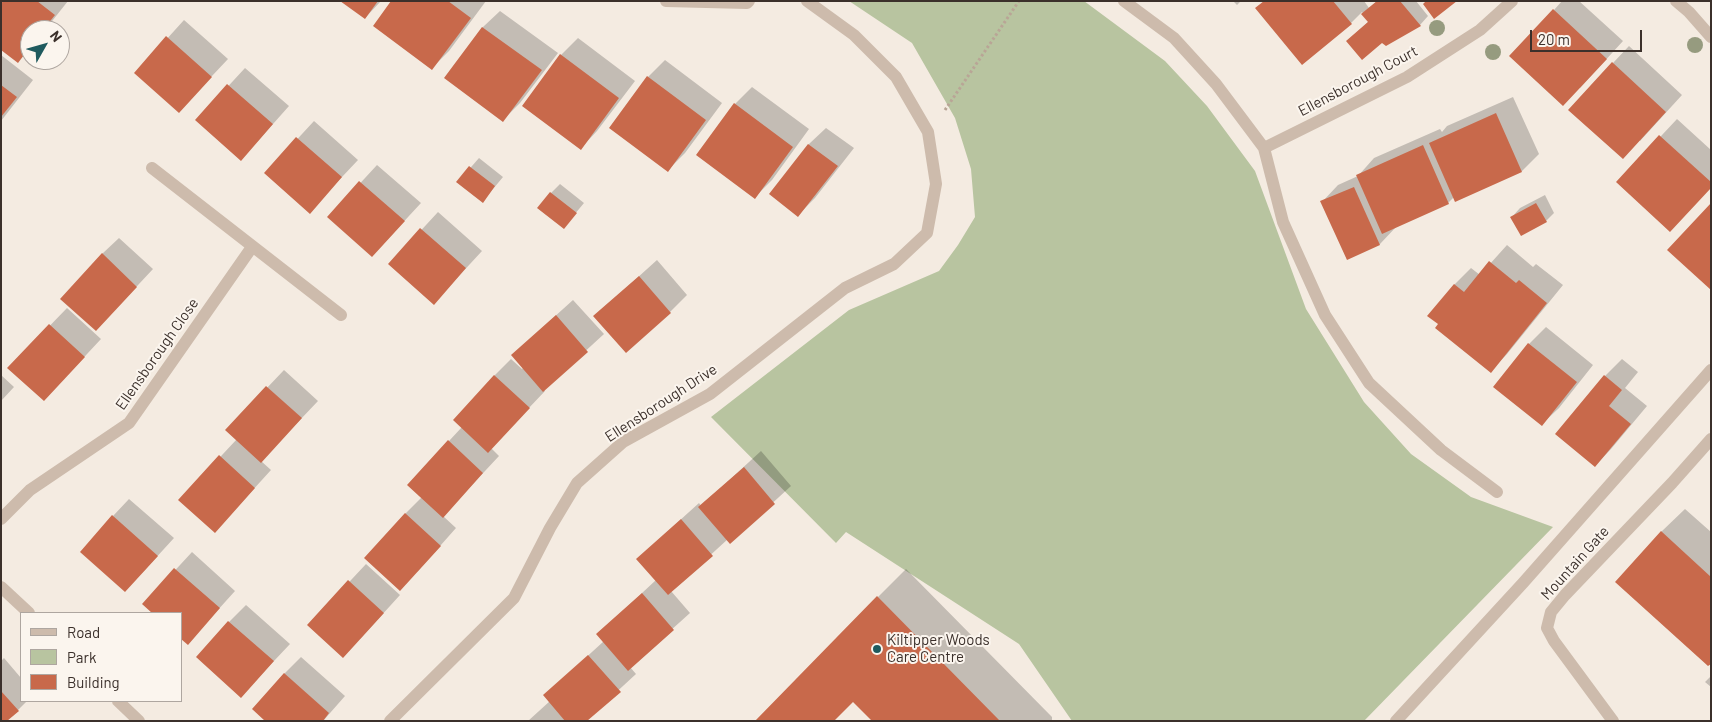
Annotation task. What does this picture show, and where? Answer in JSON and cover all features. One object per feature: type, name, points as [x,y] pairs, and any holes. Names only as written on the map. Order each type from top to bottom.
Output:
[{"type":"street","points":[[666,1],[747,3],[749,1]]},
{"type":"street","name":"Ellensborough Drive","points":[[390,721],[514,598],[550,528],[577,483],[623,442],[710,394],[845,288],[894,264],[927,234],[936,184],[928,132],[896,77],[854,35],[807,1]]},
{"type":"street","points":[[1124,1],[1174,38],[1216,84],[1264,148],[1283,222],[1294,248],[1325,315],[1369,383],[1441,450],[1496,492]]},
{"type":"street","name":"Ellensborough Court","points":[[1264,148],[1407,77],[1480,30],[1512,1]]},
{"type":"street","points":[[1676,1],[1689,12],[1711,37]]},
{"type":"street","points":[[152,168],[340,315]]},
{"type":"street","name":"Ellensborough Close","points":[[1,520],[30,490],[129,423],[252,247]]},
{"type":"street","points":[[1396,721],[1523,584],[1711,370]]},
{"type":"street","name":"Mountain Gate","points":[[1613,721],[1554,641],[1547,628],[1551,612],[1564,595],[1711,440]]},
{"type":"street","points":[[1,587],[27,612]]},
{"type":"street","points":[[119,702],[138,721]]},
{"type":"path","points":[[943,112],[1019,1]]},
{"type":"green space","points":[[849,1],[1084,1],[1165,61],[1207,106],[1255,171],[1306,309],[1364,402],[1411,454],[1471,497],[1553,527],[1364,721],[1072,721],[1019,644],[846,532],[836,543],[711,417],[849,310],[939,271],[975,217],[971,169],[955,118],[912,43]]},
{"type":"building","points":[[3,1],[37,1],[55,15],[51,20],[20,20],[20,60],[18,63],[1,50],[1,4]]},
{"type":"building","points":[[340,1],[378,1],[365,19]]},
{"type":"building","points":[[391,1],[448,1],[471,18],[432,70],[373,26]]},
{"type":"building","points":[[1264,1],[1333,1],[1352,24],[1302,65],[1255,8]]},
{"type":"building","points":[[1377,1],[1400,1],[1421,26],[1386,46],[1382,43],[1362,60],[1346,41],[1368,22],[1361,14]]},
{"type":"building","points":[[1426,1],[1457,1],[1434,19],[1423,4]]},
{"type":"building","points":[[1553,9],[1607,59],[1563,106],[1509,56]]},
{"type":"building","points":[[482,27],[542,70],[503,122],[444,78]]},
{"type":"building","points":[[166,36],[212,77],[179,113],[134,73]]},
{"type":"building","points":[[560,54],[619,98],[581,150],[522,106]]},
{"type":"building","points":[[1612,62],[1666,112],[1623,159],[1568,110]]},
{"type":"building","points":[[647,76],[706,120],[668,172],[609,128]]},
{"type":"building","points":[[227,84],[273,124],[241,161],[195,120]]},
{"type":"building","points":[[1,85],[17,97],[1,117]]},
{"type":"building","points":[[734,103],[793,147],[755,199],[696,155]]},
{"type":"building","points":[[1496,113],[1522,172],[1455,202],[1429,143]]},
{"type":"building","points":[[1659,135],[1711,182],[1711,188],[1670,232],[1616,182]]},
{"type":"building","points":[[296,137],[342,177],[310,214],[264,173]]},
{"type":"building","points":[[808,144],[838,166],[798,217],[769,194]]},
{"type":"building","points":[[1423,145],[1449,204],[1382,234],[1356,175]]},
{"type":"building","points":[[469,166],[495,186],[483,203],[456,182]]},
{"type":"building","points":[[359,181],[405,221],[372,257],[327,217]]},
{"type":"building","points":[[1354,187],[1380,245],[1347,260],[1320,201]]},
{"type":"building","points":[[550,192],[577,213],[564,229],[537,208]]},
{"type":"building","points":[[1536,203],[1547,222],[1521,236],[1510,217]]},
{"type":"building","points":[[1711,203],[1711,290],[1667,250]]},
{"type":"building","points":[[420,228],[466,268],[434,305],[388,264]]},
{"type":"building","points":[[102,253],[137,287],[96,331],[60,299]]},
{"type":"building","points":[[1489,261],[1516,283],[1519,280],[1547,303],[1491,373],[1435,328],[1438,324],[1427,316],[1454,284],[1464,292]]},
{"type":"building","points":[[639,276],[671,313],[626,353],[593,316]]},
{"type":"building","points":[[556,315],[588,352],[543,392],[511,355]]},
{"type":"building","points":[[49,324],[85,357],[44,401],[7,368]]},
{"type":"building","points":[[1528,343],[1577,382],[1542,426],[1493,387]]},
{"type":"building","points":[[494,375],[530,408],[488,453],[453,420]]},
{"type":"building","points":[[1604,375],[1622,390],[1609,406],[1631,424],[1595,467],[1555,434]]},
{"type":"building","points":[[266,386],[302,418],[261,463],[225,430]]},
{"type":"building","points":[[448,440],[483,473],[443,518],[407,485]]},
{"type":"building","points":[[219,455],[255,488],[215,533],[178,500]]},
{"type":"building","points":[[744,467],[775,504],[730,544],[698,507]]},
{"type":"building","points":[[405,513],[441,546],[400,591],[364,558]]},
{"type":"building","points":[[112,515],[158,556],[125,592],[80,552]]},
{"type":"building","points":[[681,519],[713,556],[668,595],[636,559]]},
{"type":"building","points":[[1661,531],[1711,577],[1711,664],[1708,666],[1615,582]]},
{"type":"building","points":[[174,568],[220,608],[188,645],[182,640],[182,612],[151,612],[142,604]]},
{"type":"building","points":[[348,580],[384,613],[343,658],[307,625]]},
{"type":"building","points":[[642,593],[674,630],[628,671],[596,634]]},
{"type":"building","name":"Kiltipper Woods Care Centre","points":[[877,596],[1000,721],[872,721],[853,702],[834,721],[755,721]]},
{"type":"building","points":[[228,621],[274,661],[241,698],[196,657]]},
{"type":"building","points":[[588,655],[621,692],[587,721],[565,721],[543,695]]},
{"type":"building","points":[[284,673],[329,713],[323,721],[265,721],[252,709]]},
{"type":"building","points":[[1,691],[19,711],[7,721],[1,721]]},
{"type":"place","name":"Kiltipper Woods Care Centre","points":[[877,649]]}]
